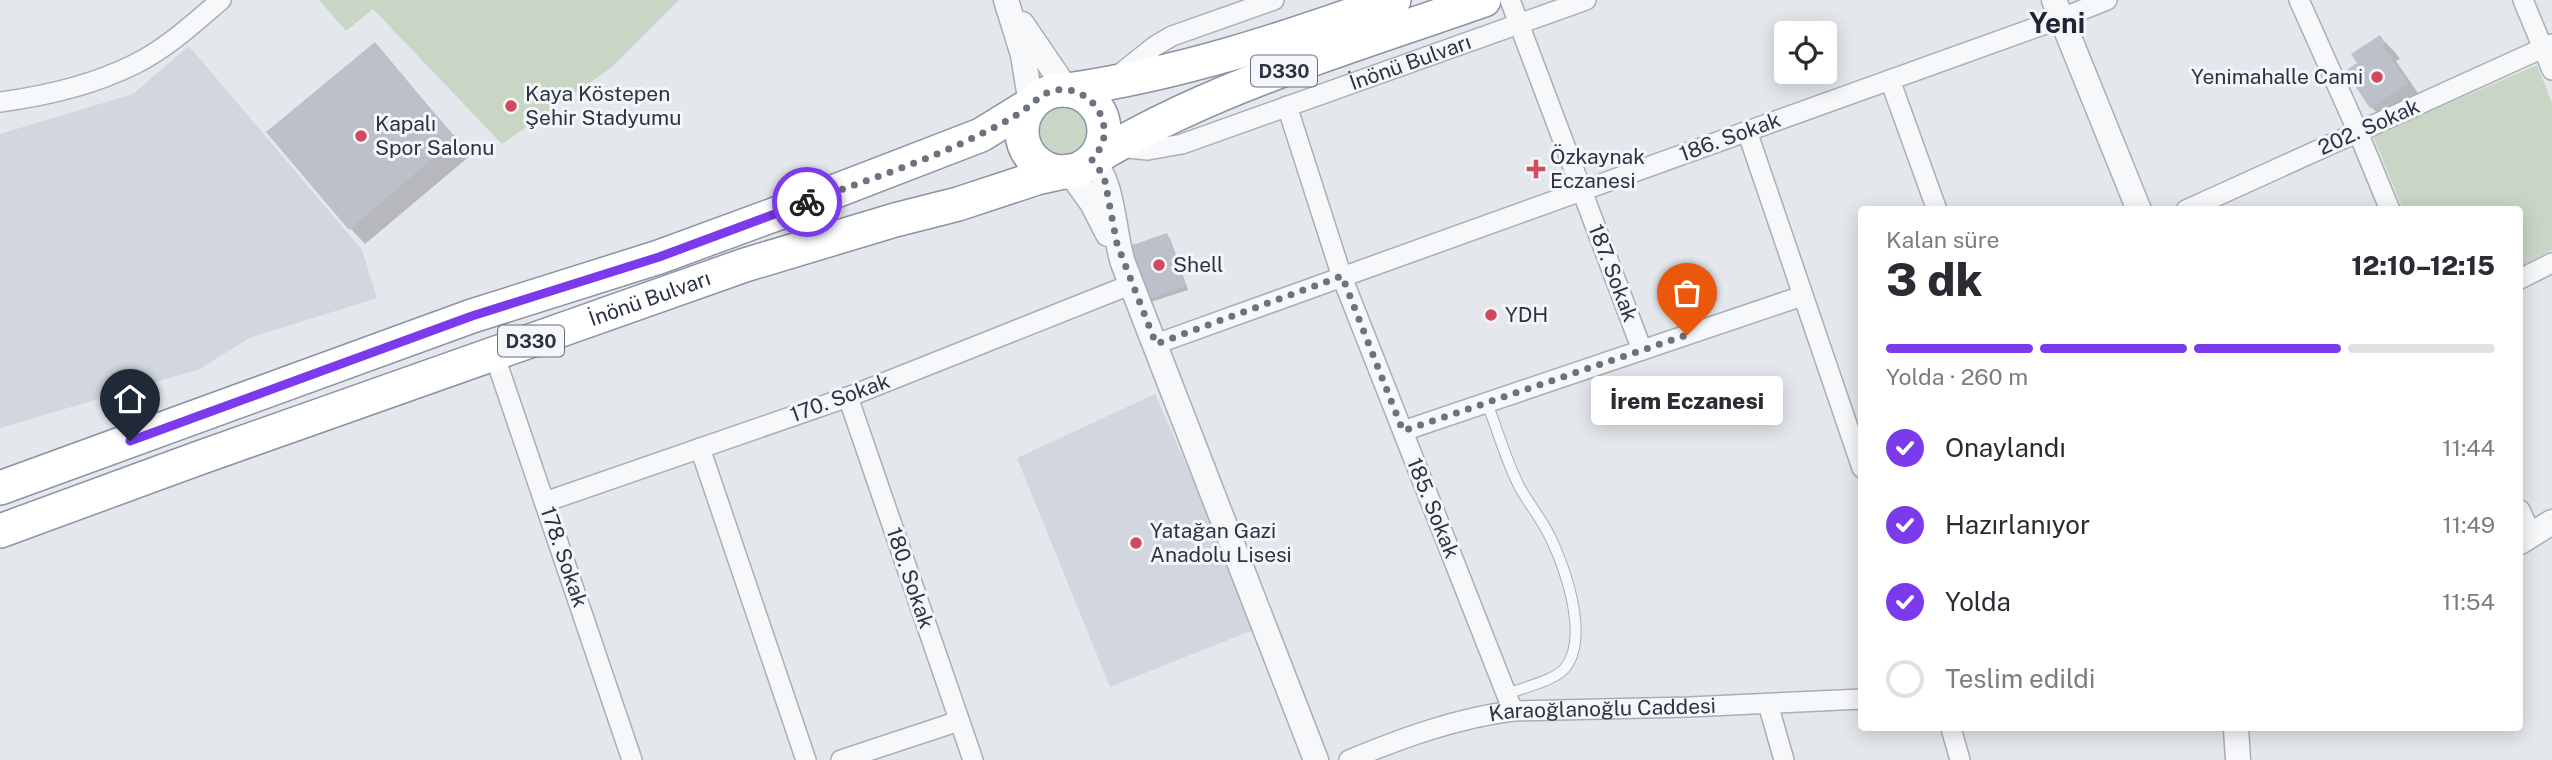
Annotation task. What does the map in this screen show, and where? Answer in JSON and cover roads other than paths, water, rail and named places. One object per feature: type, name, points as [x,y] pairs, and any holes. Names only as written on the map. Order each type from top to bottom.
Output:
[{"type":"highway","name":"D330","points":[[1067,90],[1107,84],[1231,56],[1394,0]]},
{"type":"highway","name":"İnönü Bulvarı","points":[[0,531],[745,265],[958,204],[1091,159],[1175,115],[1259,81],[1484,0]]},
{"type":"highway","points":[[1054,90],[1067,90],[1080,93],[1091,100],[1104,123],[1104,136],[1100,149],[1091,159],[1045,167],[1027,151],[1022,127],[1025,115],[1031,104],[1041,96],[1054,90]]},
{"type":"highway","name":"İnönü Bulvarı","points":[[0,488],[472,316],[659,257],[776,214],[981,135],[1031,104]]},
{"type":"street","points":[[0,102],[102,79],[136,64],[181,34],[221,0]]},
{"type":"street","points":[[1007,0],[1067,90]]},
{"type":"street","points":[[1007,0],[1023,55],[1031,104]]},
{"type":"street","points":[[1107,84],[1140,57],[1172,36],[1273,0]]},
{"type":"street","name":"187. Sokak","points":[[1510,0],[1642,351]]},
{"type":"street","name":"İnönü Bulvarı","points":[[1091,159],[1163,148],[1205,136],[1586,0]]},
{"type":"street","name":"186. Sokak","points":[[1156,344],[1890,80],[2058,9],[2107,0]]},
{"type":"street","points":[[2299,0],[2388,206]]},
{"type":"street","points":[[2523,0],[2547,46],[2552,70]]},
{"type":"street","points":[[2058,9],[2136,206]]},
{"type":"street","name":"202. Sokak","points":[[2195,206],[2547,46]]},
{"type":"street","points":[[1890,80],[1936,206]]},
{"type":"street","name":"185. Sokak","points":[[1287,106],[1342,276],[1510,702]]},
{"type":"street","points":[[1747,131],[1858,457]]},
{"type":"street","points":[[1091,159],[1092,203],[1127,273],[1156,344],[1316,760]]},
{"type":"street","points":[[2523,278],[2552,263]]},
{"type":"street","name":"170. Sokak","points":[[545,502],[848,397],[1127,273]]},
{"type":"street","points":[[1403,431],[1802,296]]},
{"type":"street","name":"178. Sokak","points":[[495,354],[632,760]]},
{"type":"street","name":"180. Sokak","points":[[848,397],[973,760]]},
{"type":"street","points":[[700,447],[806,760]]},
{"type":"street","points":[[2523,515],[2534,533]]},
{"type":"street","name":"Karaoğlanoğlu Caddesi","points":[[1349,760],[1451,723],[1488,714],[1510,702],[1768,704],[1858,699]]},
{"type":"street","points":[[1768,704],[1784,760]]},
{"type":"street","points":[[841,760],[959,721]]},
{"type":"street","points":[[1952,731],[1960,760]]},
{"type":"street","points":[[2235,731],[2238,760]]},
{"type":"lane","points":[[1488,403],[1520,487],[1555,548],[1563,570],[1576,630],[1575,645],[1564,669],[1510,702]]},
{"type":"place","name":"Yenimahalle Cami","points":[[2377,77]]},
{"type":"place","name":"Kaya Köstepen Şehir Stadyumu","points":[[511,106]]},
{"type":"place","name":"Kapalı Spor Salonu","points":[[361,136]]},
{"type":"place","name":"Özkaynak Eczanesi","points":[[1536,169]]},
{"type":"place","name":"Shell","points":[[1159,265]]},
{"type":"place","name":"YDH","points":[[1491,315]]},
{"type":"place","name":"İrem Eczanesi","points":[[1687,335]]},
{"type":"place","name":"Yatağan Gazi Anadolu Lisesi","points":[[1136,543]]},
{"type":"district","name":"Yeni","points":[[2057,23]]}]
